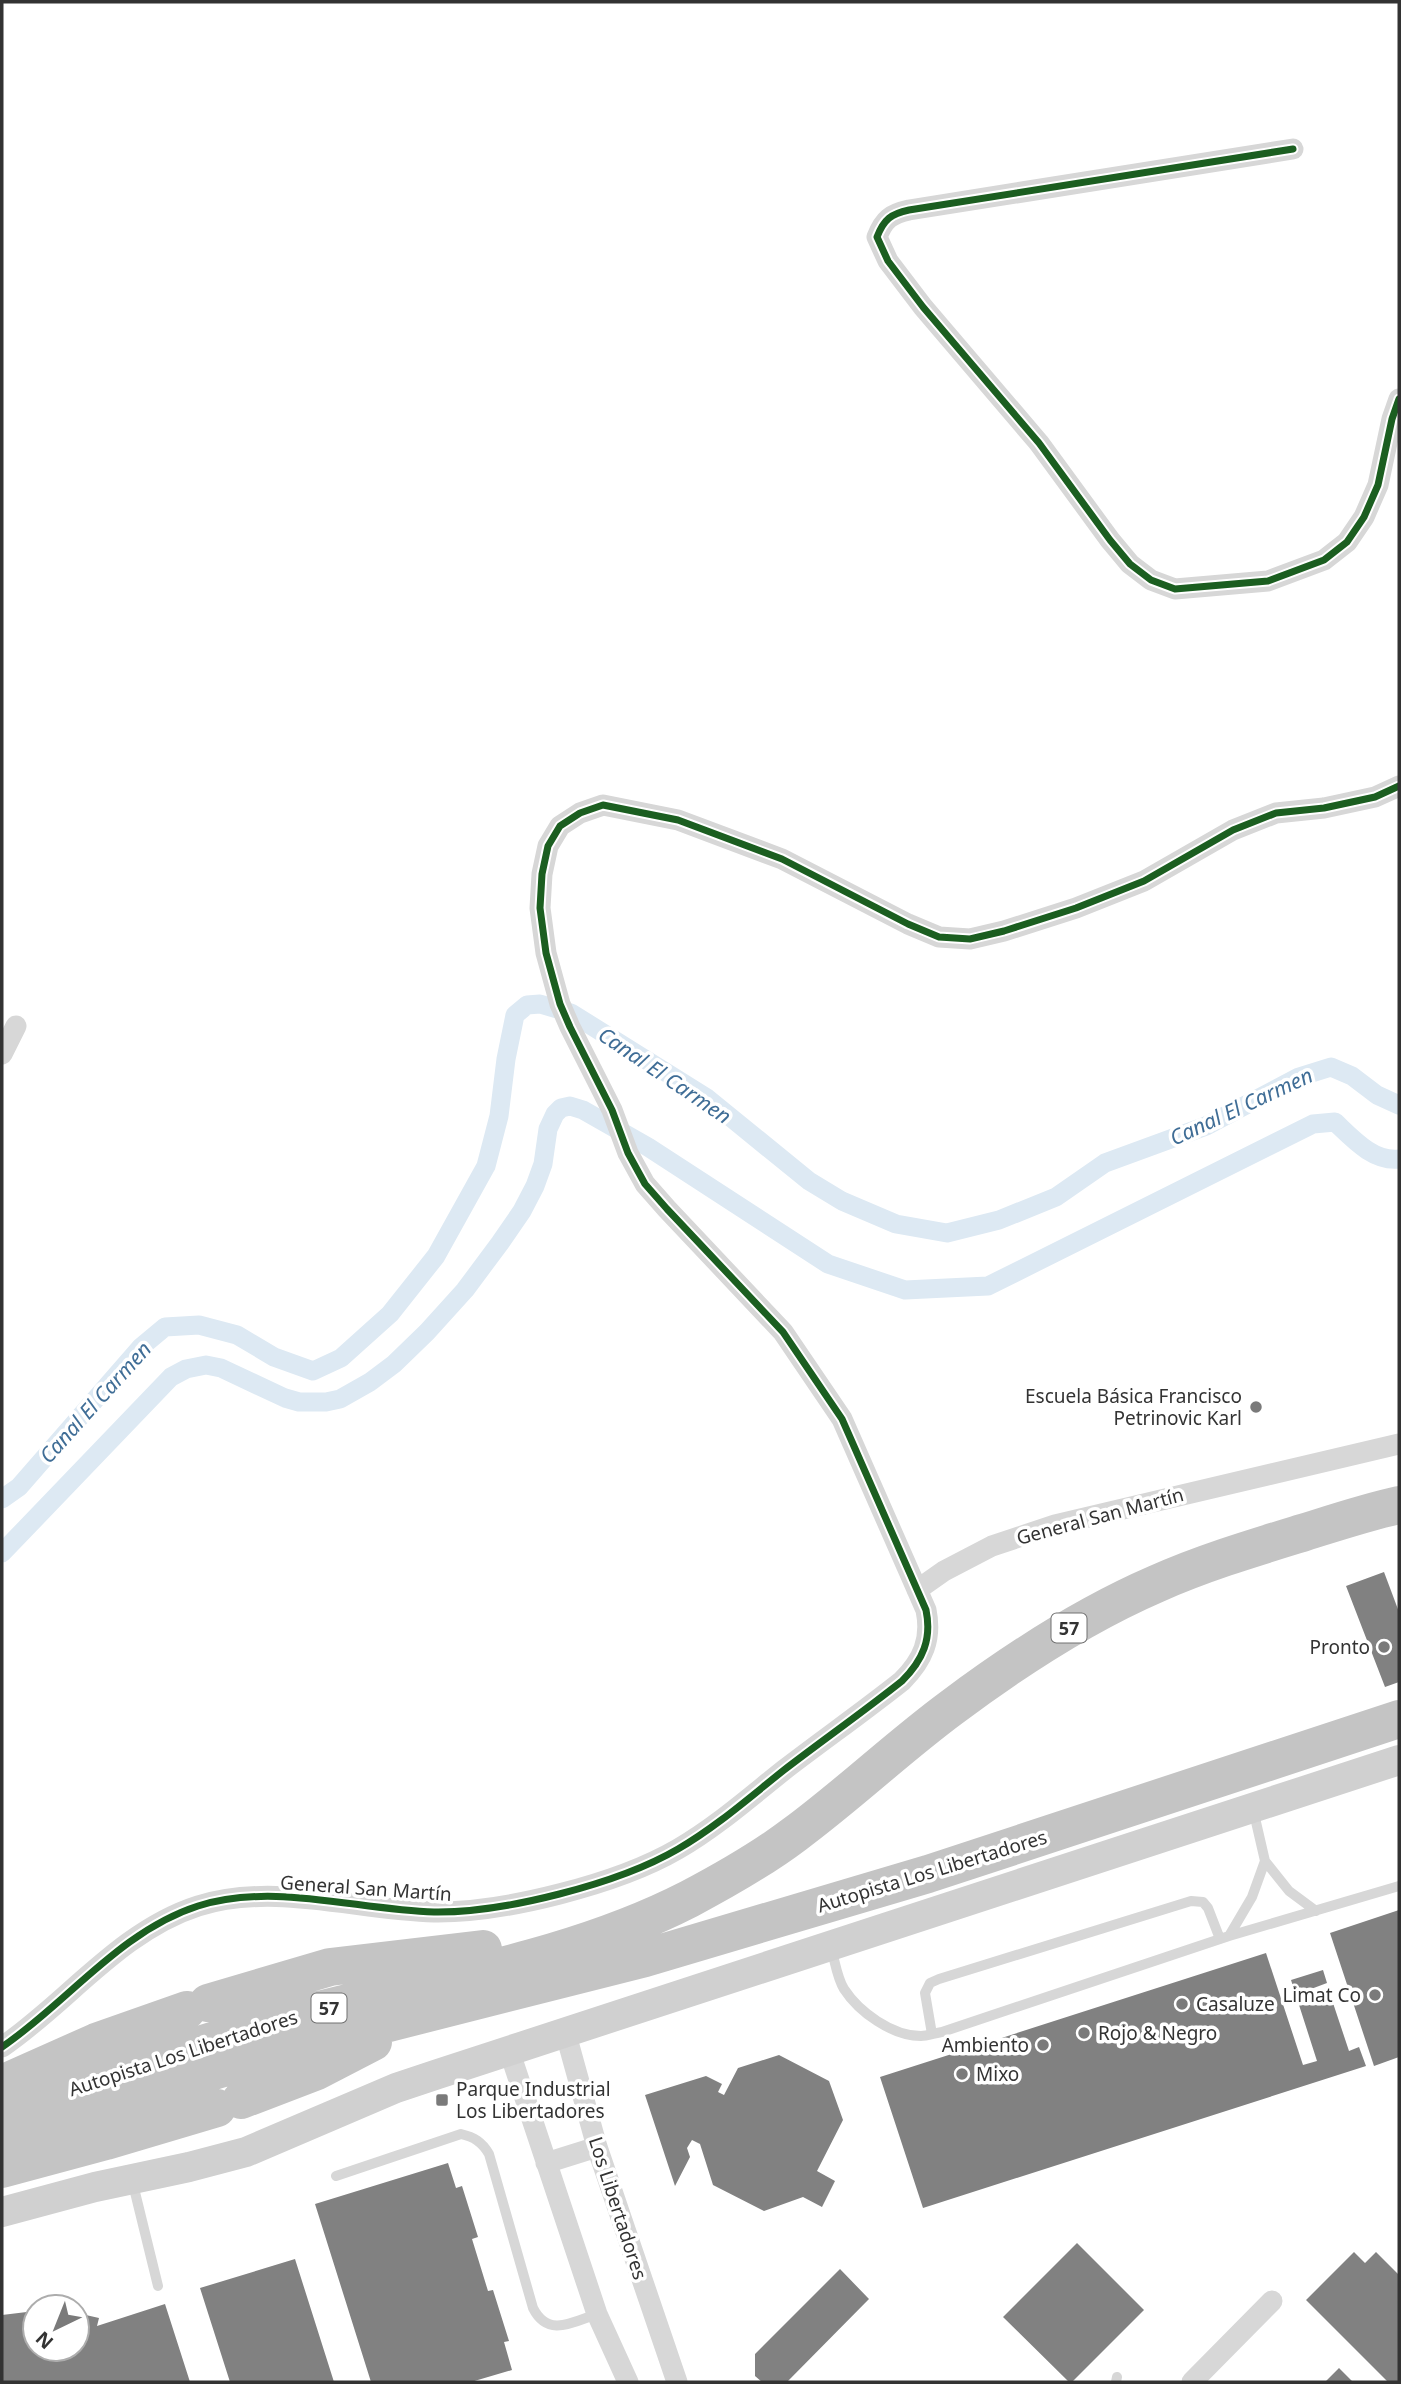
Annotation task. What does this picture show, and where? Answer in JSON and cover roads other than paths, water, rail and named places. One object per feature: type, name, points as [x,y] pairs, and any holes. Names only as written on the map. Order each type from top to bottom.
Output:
[{"type":"highway","name":"Autopista Los Libertadores","points":[[2,2113],[112,2074],[248,2031],[572,1946],[629,1926],[687,1900],[793,1836],[950,1708],[1022,1657],[1090,1616],[1157,1583],[1215,1561],[1396,1509]]},
{"type":"highway","name":"Autopista Los Libertadores","points":[[2,2142],[224,2067],[458,2003],[666,1952],[916,1878],[1399,1719]]},
{"type":"highway","name":"Autopista Los Libertadores","points":[[2,2084],[96,2042],[197,2007],[330,1967],[512,1944],[595,1926],[687,1900]]},
{"type":"highway","name":"Autopista Los Libertadores","points":[[2,2169],[229,2104],[317,2071],[372,2042],[458,2003]]},
{"type":"street","points":[[1293,149],[909,210],[892,214],[882,224],[877,237],[888,261],[923,307],[983,374],[1039,443],[1130,564],[1151,580],[1175,589],[1268,581],[1324,560],[1347,542],[1364,517],[1378,485],[1392,419],[1399,400]]},
{"type":"street","points":[[917,1590],[842,1419],[783,1332],[645,1184],[628,1153],[612,1111],[569,1027],[546,953],[540,908],[542,874],[548,846],[560,826],[580,813],[603,805],[678,820],[782,859],[908,924],[939,937],[970,939],[1076,908],[1144,881],[1233,830],[1276,813],[1324,808],[1376,797],[1399,786]]},
{"type":"street","points":[[2,1054],[16,1026]]},
{"type":"street","name":"General San Martín","points":[[2,2048],[131,1942],[170,1918],[198,1906],[227,1900],[267,1897],[419,1911],[470,1910],[496,1907],[584,1886],[641,1868],[696,1837],[911,1672],[922,1657],[929,1632],[926,1610],[917,1590],[944,1571],[992,1546],[1055,1525],[1399,1444]]},
{"type":"street","points":[[2,2212],[246,2152],[396,2088],[1399,1760]]},
{"type":"street","name":"Los Libertadores","points":[[565,2031],[597,2147],[677,2382]]},
{"type":"street","points":[[509,2050],[597,2314],[628,2382]]},
{"type":"street","points":[[546,2163],[597,2147]]},
{"type":"street","points":[[1192,2382],[1272,2301]]},
{"type":"lane","points":[[1225,1937],[1252,1897],[1265,1861],[1253,1809]]},
{"type":"lane","points":[[1265,1861],[1289,1891],[1316,1911]]},
{"type":"lane","points":[[830,1945],[843,1987],[855,2001],[894,2031],[920,2036],[1225,1937],[1399,1886]]},
{"type":"lane","points":[[932,2034],[925,1993],[930,1983],[939,1979],[1191,1901],[1203,1902],[1225,1937]]},
{"type":"lane","points":[[336,2176],[461,2134],[470,2136],[479,2141],[489,2154],[537,2316],[550,2326],[558,2327],[597,2314]]},
{"type":"lane","points":[[132,2178],[156,2285]]},
{"type":"lane","points":[[132,2237],[143,2231]]},
{"type":"waterway","name":"Canal El Carmen","points":[[2,1499],[19,1487],[141,1347],[165,1327],[199,1325],[237,1335],[274,1357],[313,1371],[341,1358],[390,1314],[436,1256],[486,1166],[499,1116],[515,1015],[527,1005],[540,1004],[571,1013],[707,1098],[809,1181],[842,1201],[896,1224],[947,1233],[999,1220],[1056,1197],[1105,1163],[1206,1126],[1299,1077],[1331,1067],[1352,1076],[1377,1095],[1399,1105]]},
{"type":"waterway","points":[[2,1553],[171,1377],[186,1369],[206,1365],[221,1368],[285,1398],[299,1402],[326,1402],[340,1399],[394,1364],[465,1290],[522,1211],[543,1164],[548,1129],[561,1108],[570,1106],[583,1110],[648,1147],[828,1264],[905,1290],[988,1286],[1313,1124],[1335,1122],[1372,1153],[1380,1157],[1399,1159]]},
{"type":"place","name":"Escuela Básica Francisco Petrinovic Karl","points":[[1256,1407]]},
{"type":"place","name":"Pronto","points":[[1384,1647]]},
{"type":"place","name":"Limat Co","points":[[1375,1995]]},
{"type":"place","name":"Casaluze","points":[[1182,2004]]},
{"type":"place","name":"Rojo & Negro","points":[[1084,2033]]},
{"type":"place","name":"Ambiento","points":[[1043,2045]]},
{"type":"place","name":"Mixo","points":[[962,2074]]},
{"type":"place","name":"Parque Industrial Los Libertadores","points":[[442,2100]]}]
